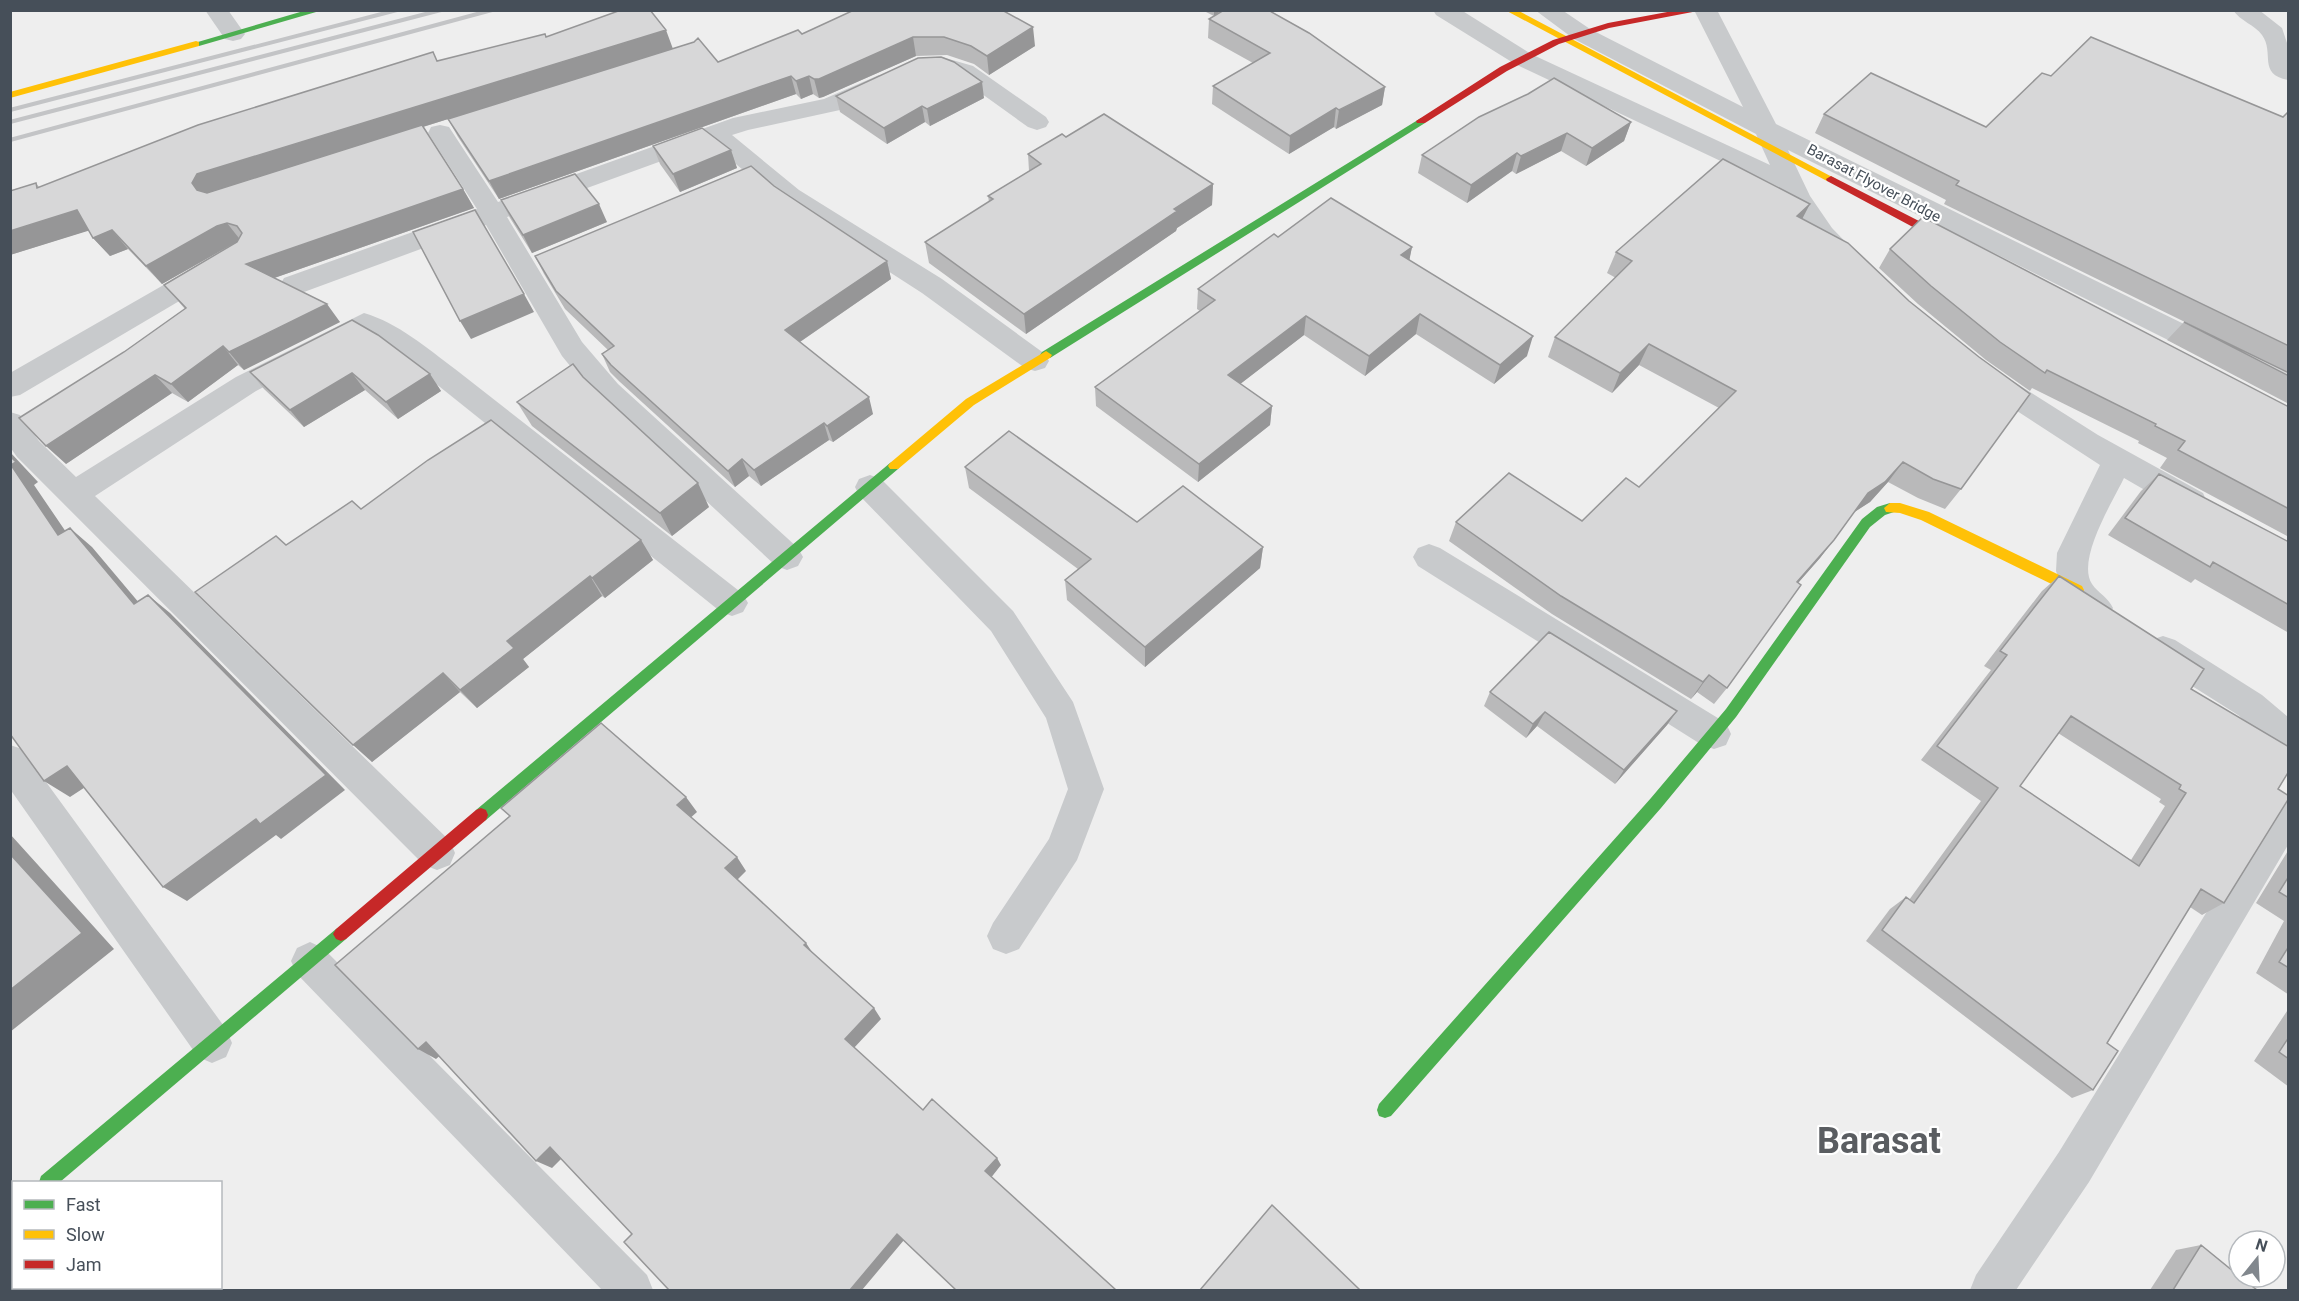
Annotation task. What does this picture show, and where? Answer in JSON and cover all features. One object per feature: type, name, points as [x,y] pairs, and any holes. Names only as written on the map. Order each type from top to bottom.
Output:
[{"type":"street","points":[[216,10],[233,34]]},
{"type":"street","points":[[10,95],[319,10]]},
{"type":"street","points":[[1444,10],[1523,59],[1792,185]]},
{"type":"street","name":"Barasat Flyover Bridge","points":[[1509,10],[1972,253]]},
{"type":"street","points":[[1546,10],[1582,34],[1766,129],[2289,387]]},
{"type":"street","points":[[48,1181],[970,402],[1523,59],[1556,42],[1610,25],[1699,10]]},
{"type":"street","points":[[1705,10],[1766,129],[1798,198],[1823,234],[1865,273]]},
{"type":"street","points":[[2244,10],[2274,33],[2282,70],[2289,73]]},
{"type":"street","points":[[294,285],[761,117],[786,115],[831,105],[907,69],[946,64],[965,71],[1037,122]]},
{"type":"street","points":[[441,133],[492,213],[534,265],[572,349],[608,392],[787,556]]},
{"type":"street","points":[[714,133],[748,176],[790,196],[932,286],[1035,361]]},
{"type":"street","points":[[10,387],[231,258]]},
{"type":"street","points":[[74,494],[246,384],[364,324],[401,344],[445,376],[732,603]]},
{"type":"street","points":[[1966,362],[2025,405],[2117,461],[2218,516]]},
{"type":"street","points":[[10,423],[28,449],[436,853]]},
{"type":"street","points":[[2077,590],[2072,572],[2073,553],[2117,461]]},
{"type":"street","points":[[870,487],[1002,621],[1061,714],[1086,789],[1064,848],[1006,936]]},
{"type":"street","points":[[1385,1110],[1714,734],[1866,523],[1881,509],[1900,507],[1925,516],[2077,590],[2100,610],[2250,705],[2289,737]]},
{"type":"street","points":[[1429,557],[1714,734]]},
{"type":"street","points":[[10,760],[212,1043]]},
{"type":"street","points":[[1991,1290],[2074,1167],[2289,813]]},
{"type":"street","points":[[310,961],[632,1290]]},
{"type":"building","points":[[621,10],[650,10],[666,30],[197,174],[192,183],[197,190],[207,193],[422,125],[463,189],[246,264],[327,304],[229,352],[223,346],[171,384],[155,375],[46,446],[19,418],[124,352],[186,308],[164,285],[237,242],[242,233],[237,226],[227,223],[217,226],[146,266],[112,230],[93,238],[77,210],[10,231],[10,191],[36,183],[37,188],[198,125],[433,52],[437,61],[545,34],[546,37]]},
{"type":"building","points":[[854,10],[1002,10],[1033,27],[987,56],[971,46],[944,37],[913,37],[819,79],[809,76],[796,81],[791,76],[489,181],[448,119],[694,42],[698,38],[718,62],[798,30],[802,34]]},
{"type":"building","points":[[1224,10],[1268,10],[1309,33],[1385,87],[1339,110],[1336,108],[1290,136],[1213,86],[1270,53],[1209,19]]},
{"type":"building","points":[[2091,37],[2283,117],[2289,111],[2289,346],[1956,185],[1959,181],[1824,114],[1871,73],[1986,127],[2042,73],[2051,76]]},
{"type":"building","points":[[941,57],[954,62],[982,82],[927,109],[922,106],[884,128],[836,96],[918,58]]},
{"type":"building","points":[[1554,78],[1631,122],[1592,148],[1567,133],[1521,156],[1517,153],[1471,185],[1422,155],[1479,117],[1528,94]]},
{"type":"building","points":[[1104,114],[1213,184],[1174,209],[1177,211],[1024,314],[925,242],[993,199],[988,196],[1041,164],[1028,154],[1062,134],[1066,137]]},
{"type":"building","points":[[702,128],[731,150],[673,174],[653,146]]},
{"type":"building","points":[[1723,159],[1810,204],[1797,216],[1848,243],[1909,301],[2030,394],[1961,489],[1933,479],[1903,462],[1885,482],[1868,493],[1834,540],[1797,582],[1801,585],[1727,688],[1709,675],[1703,682],[1561,596],[1456,522],[1509,473],[1582,521],[1626,478],[1639,487],[1736,391],[1649,344],[1620,373],[1555,337],[1632,261],[1616,252]]},
{"type":"building","points":[[751,166],[774,186],[887,261],[785,330],[869,397],[827,426],[824,423],[754,470],[742,459],[728,471],[611,365],[602,354],[614,346],[556,291],[535,256]]},
{"type":"building","points":[[575,174],[599,204],[523,235],[501,200]]},
{"type":"building","points":[[1331,198],[1412,247],[1401,255],[1533,336],[1500,365],[1420,314],[1369,356],[1306,316],[1228,375],[1272,406],[1199,464],[1095,387],[1215,300],[1198,289],[1274,234],[1278,237]]},
{"type":"building","points":[[475,210],[524,294],[460,321],[413,232]]},
{"type":"building","points":[[1923,217],[2289,407],[2289,509],[2178,450],[2185,441],[2155,426],[2156,424],[2047,370],[2045,373],[2000,342],[1890,249]]},
{"type":"building","points":[[352,320],[378,335],[430,374],[386,402],[352,373],[290,410],[250,372]]},
{"type":"building","points":[[2184,322],[2289,373],[2289,376]]},
{"type":"building","points":[[573,364],[583,377],[698,483],[660,513],[517,402]]},
{"type":"building","points":[[491,420],[641,540],[592,578],[590,576],[507,641],[514,648],[460,690],[443,673],[353,745],[195,592],[276,536],[286,545],[352,501],[361,509],[428,460]]},
{"type":"building","points":[[1009,431],[1137,522],[1183,486],[1263,547],[1145,647],[1065,580],[1091,559],[965,467]]},
{"type":"building","points":[[10,456],[16,462],[11,465],[58,535],[70,528],[134,604],[148,595],[326,775],[260,824],[256,819],[163,887],[67,766],[44,781],[10,734]]},
{"type":"building","points":[[2159,474],[2289,542],[2289,605],[2213,562],[2210,567],[2125,518]]},
{"type":"building","points":[[2059,576],[2204,669],[2191,689],[2289,747],[2289,771],[2278,789],[2289,798],[2224,903],[2201,889],[2107,1043],[2118,1051],[2093,1090],[1882,930],[1906,897],[1914,903],[1998,788],[1937,746],[2007,655],[2000,651]],"holes":[[[2071,716],[2181,785],[2179,789],[2186,793],[2139,866],[2020,786]]]},
{"type":"building","points":[[1549,632],[1677,711],[1624,770],[1545,712],[1533,724],[1490,692]]},
{"type":"building","points":[[601,723],[686,797],[677,805],[737,857],[725,868],[806,943],[804,945],[874,1008],[845,1039],[923,1110],[932,1099],[997,1158],[985,1171],[1116,1290],[956,1290],[897,1234],[850,1290],[669,1290],[624,1242],[632,1234],[550,1147],[536,1161],[426,1042],[418,1049],[335,965],[510,816],[501,808]]},
{"type":"building","points":[[10,854],[82,933],[10,990]]},
{"type":"building","points":[[2289,876],[2289,898],[2279,892]]},
{"type":"building","points":[[2289,946],[2289,968],[2279,962]]},
{"type":"building","points":[[2289,1037],[2289,1059],[2279,1052]]},
{"type":"building","points":[[1272,1205],[1360,1290],[1200,1290]]},
{"type":"building","points":[[2201,1245],[2227,1266],[2227,1289],[2257,1290],[2173,1290]]},
{"type":"railway","points":[[10,110],[397,10]]},
{"type":"railway","points":[[10,122],[441,10]]},
{"type":"railway","points":[[10,140],[492,10]]},
{"type":"traffic: fast","points":[[196,44],[319,10]]},
{"type":"traffic: fast","points":[[1046,355],[1421,121]]},
{"type":"traffic: fast","points":[[481,815],[894,466]]},
{"type":"traffic: fast","points":[[1385,1110],[1656,803],[1731,713],[1866,523],[1881,511],[1890,508]]},
{"type":"traffic: fast","points":[[48,1181],[341,934]]},
{"type":"traffic: slow","points":[[1509,10],[1831,179]]},
{"type":"traffic: slow","points":[[10,95],[196,44]]},
{"type":"traffic: slow","points":[[894,466],[970,402],[1046,355]]},
{"type":"traffic: slow","points":[[1890,508],[1900,508],[1925,516],[2077,590]]},
{"type":"traffic: jam","points":[[1421,121],[1504,69],[1538,50],[1573,35],[1608,26],[1699,10]]},
{"type":"traffic: jam","points":[[1831,179],[1956,245]]},
{"type":"traffic: jam","points":[[341,934],[481,815]]},
{"type":"district","name":"Barasat","points":[[1879,1141]]}]
